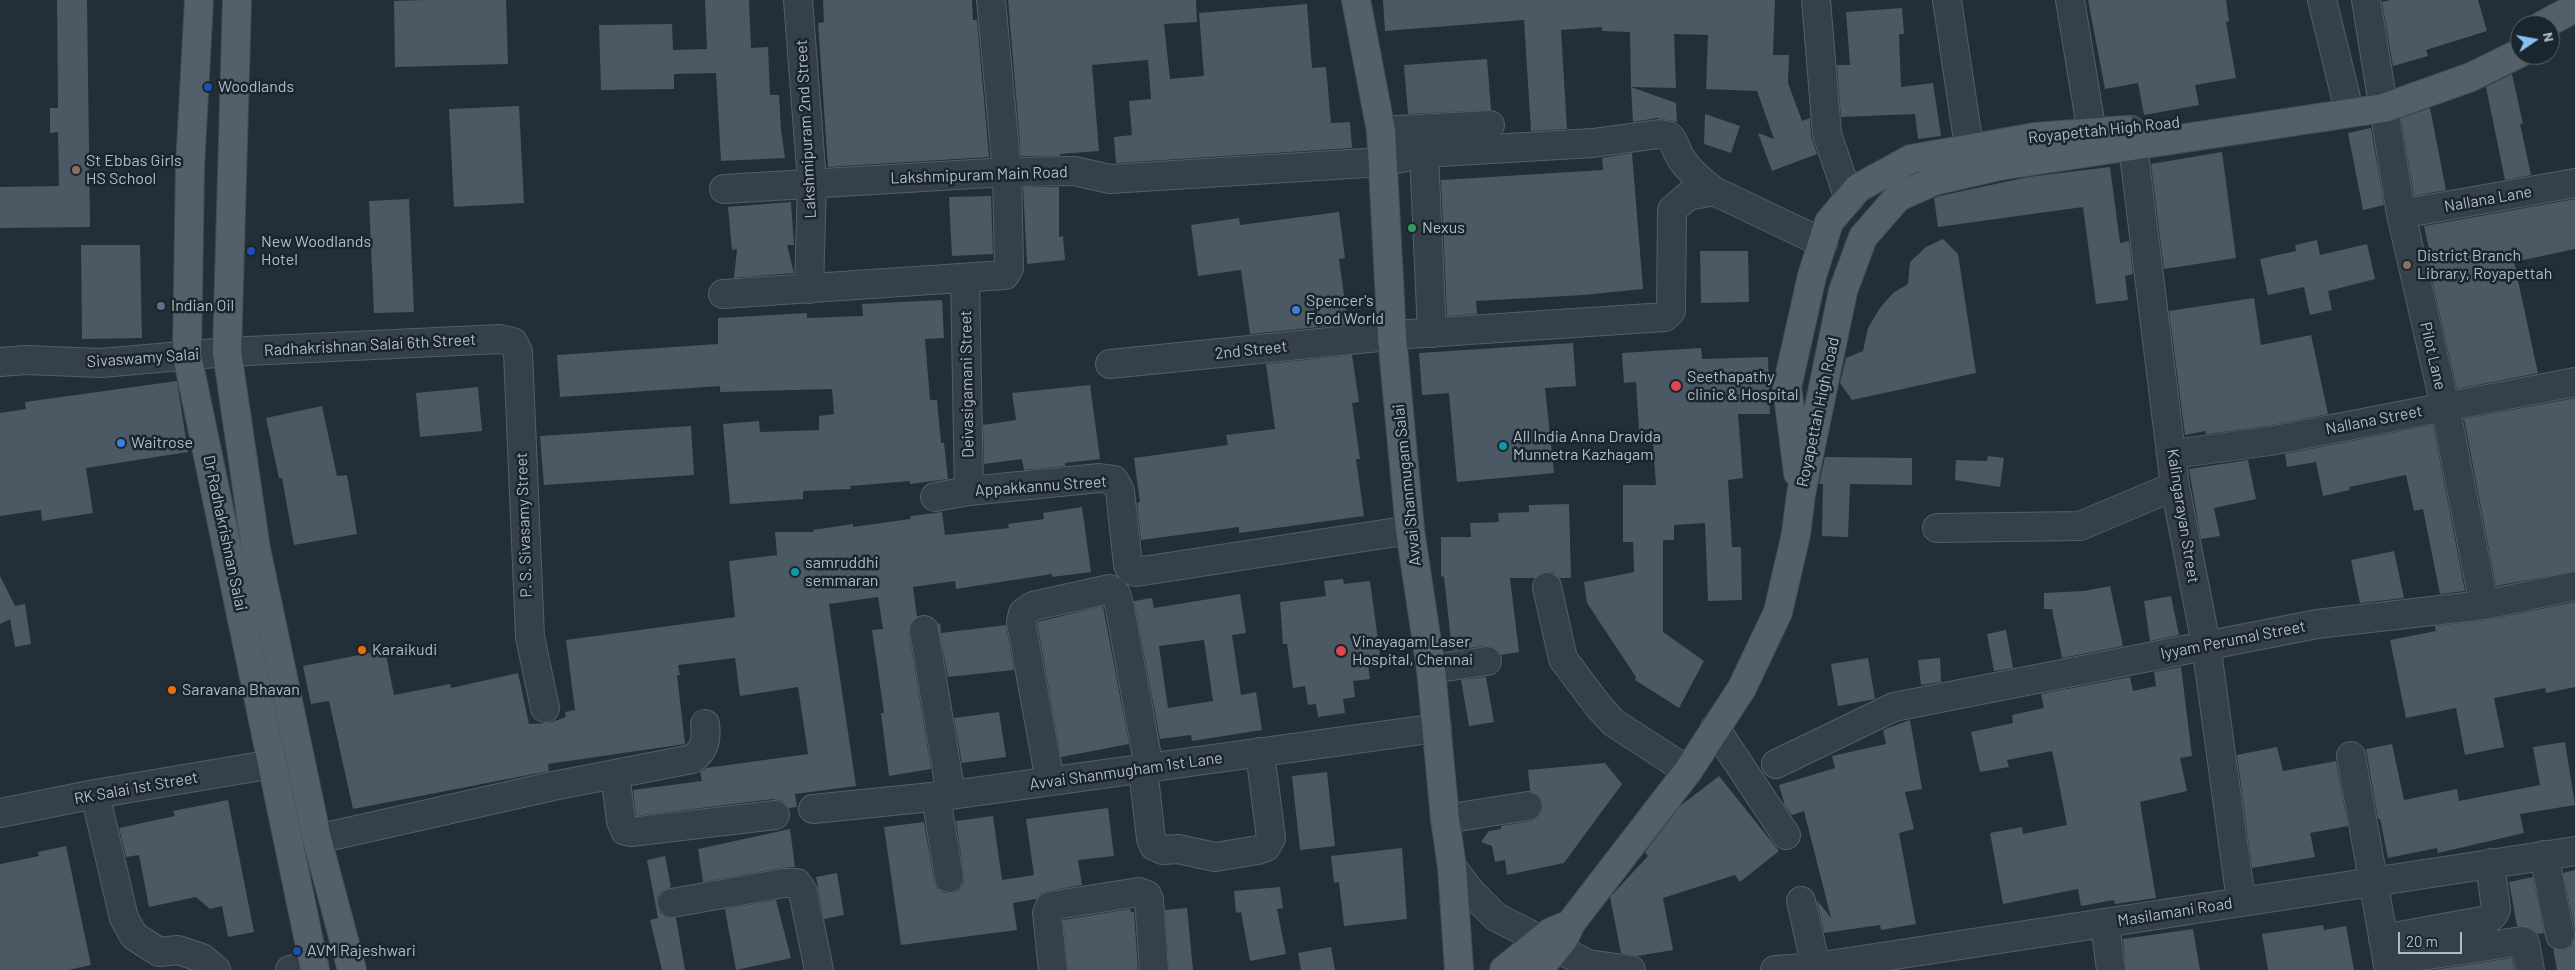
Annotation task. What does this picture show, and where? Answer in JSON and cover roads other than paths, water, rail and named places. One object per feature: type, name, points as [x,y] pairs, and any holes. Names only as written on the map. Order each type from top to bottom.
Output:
[{"type":"main road","name":"Dr Radhakrishnan Salai","points":[[199,0],[189,186],[188,355],[273,764],[306,968]]},
{"type":"main road","name":"Dr Radhakrishnan Salai","points":[[236,0],[227,352],[256,549],[317,839],[352,970]]},
{"type":"main road","name":"Avvai Shanmugam Salai","points":[[1356,0],[1381,130],[1392,337],[1410,530],[1431,669],[1445,819],[1452,867],[1460,970]]},
{"type":"main road","points":[[2560,16],[2575,8]]},
{"type":"main road","points":[[2560,33],[2575,26]]},
{"type":"main road","name":"Royapettah High Road","points":[[1801,494],[1843,291],[1862,237],[1898,197],[1934,181],[1999,166],[2132,138],[2381,93],[2457,69],[2510,41]]},
{"type":"main road","name":"Royapettah High Road","points":[[1801,494],[1787,387],[1812,276],[1830,222],[1858,188],[1911,159],[1969,147],[2035,137],[2092,133],[2132,138],[2471,77],[2510,58]]},
{"type":"main road","points":[[1504,970],[1550,943],[1572,923],[1688,771],[1742,688],[1778,612],[1796,534],[1801,494]]},
{"type":"main road","points":[[1538,970],[1550,943]]},
{"type":"street","name":"Lakshmipuram 2nd Street","points":[[798,0],[812,182],[810,289]]},
{"type":"street","points":[[723,294],[999,277],[1005,275],[1009,268],[1007,172],[991,0]]},
{"type":"street","points":[[1816,0],[1826,134],[1849,199]]},
{"type":"street","points":[[1947,0],[1969,147]]},
{"type":"street","points":[[2070,0],[2092,133]]},
{"type":"street","points":[[2322,0],[2346,98]]},
{"type":"street","name":"Pilot Lane","points":[[2366,0],[2401,214],[2445,406],[2484,604]]},
{"type":"street","points":[[1381,130],[1490,125]]},
{"type":"street","name":"Lakshmipuram Main Road","points":[[724,189],[812,182],[1074,170],[1110,179],[1383,162],[1424,153],[1593,143],[1659,134],[1669,136],[1675,142],[1680,158],[1693,174],[1714,191],[1823,243]]},
{"type":"street","name":"Kalingarayan Street","points":[[2132,138],[2173,454],[2175,486],[2206,644],[2241,901]]},
{"type":"street","points":[[1424,153],[1432,333]]},
{"type":"street","name":"Nallana Lane","points":[[2401,214],[2575,183]]},
{"type":"street","name":"2nd Street","points":[[1110,364],[1432,333],[1665,317],[1671,312],[1672,210],[1688,196],[1714,191]]},
{"type":"street","name":"Deivasigamani Street","points":[[965,278],[969,491]]},
{"type":"street","name":"Radhakrishnan Salai 6th Street","points":[[227,352],[500,339],[514,342]]},
{"type":"street","name":"P. S. Sivasamy Street","points":[[514,342],[518,352],[530,637],[545,708]]},
{"type":"street","name":"Sivaswamy Salai","points":[[0,362],[26,360],[101,363],[227,352]]},
{"type":"street","name":"Nallana Street","points":[[2173,454],[2270,441],[2575,382]]},
{"type":"street","name":"Appakkannu Street","points":[[935,497],[969,491],[1100,478],[1114,480],[1120,491],[1128,565],[1131,570],[1142,572],[1410,530]]},
{"type":"street","points":[[1937,528],[2080,526],[2175,486]]},
{"type":"street","name":"Iyyam Perumal Street","points":[[1776,764],[1894,706],[2317,624],[2484,604],[2575,586]]},
{"type":"street","points":[[1548,587],[1564,659],[1600,707],[1614,723],[1688,771]]},
{"type":"street","points":[[1050,781],[1021,622],[1024,613],[1033,606],[1110,589],[1116,594],[1120,608],[1146,769],[1151,839],[1154,846],[1162,850],[1178,848],[1215,857],[1266,847],[1271,838],[1260,752]]},
{"type":"street","points":[[924,630],[943,795],[949,878]]},
{"type":"street","points":[[1431,669],[1487,661]]},
{"type":"street","points":[[317,839],[692,759],[700,754],[704,746],[707,736],[705,724]]},
{"type":"street","name":"Avvai Shanmugham 1st Lane","points":[[814,809],[943,795],[1146,769],[1437,728]]},
{"type":"street","points":[[1715,728],[1786,835]]},
{"type":"street","points":[[2351,756],[2386,957]]},
{"type":"street","name":"RK Salai 1st Street","points":[[0,813],[95,794],[273,764]]},
{"type":"street","points":[[615,774],[621,821],[625,831],[631,832],[775,815]]},
{"type":"street","points":[[95,794],[124,918],[134,936],[159,952],[178,950],[202,958],[216,970]]},
{"type":"street","points":[[1445,819],[1528,806]]},
{"type":"street","name":"Masilamani Road","points":[[1776,970],[1810,968],[2575,851]]},
{"type":"street","points":[[2544,856],[2560,935]]},
{"type":"street","points":[[2386,957],[2487,920],[2493,915],[2496,909],[2490,863]]},
{"type":"street","points":[[1452,867],[1470,891],[1496,917],[1588,964],[1631,970]]},
{"type":"street","points":[[672,903],[784,883],[797,883],[803,892],[819,970]]},
{"type":"street","points":[[1053,970],[1048,914],[1050,906],[1140,892],[1147,895],[1149,899],[1154,970]]},
{"type":"street","points":[[1801,901],[1810,968]]},
{"type":"street","points":[[2105,923],[2111,970]]},
{"type":"street","points":[[2386,957],[2522,941],[2525,943],[2530,970]]},
{"type":"place","name":"Woodlands","points":[[208,87]]},
{"type":"place","name":"St Ebbas Girls HS School","points":[[76,170]]},
{"type":"place","name":"Nexus","points":[[1412,228]]},
{"type":"place","name":"New Woodlands Hotel","points":[[251,251]]},
{"type":"place","name":"District Branch Library, Royapettah","points":[[2407,265]]},
{"type":"place","name":"Indian Oil","points":[[161,306]]},
{"type":"place","name":"Spencer's Food World","points":[[1296,310]]},
{"type":"place","name":"Seethapathy clinic & Hospital","points":[[1676,386]]},
{"type":"place","name":"Waitrose","points":[[121,443]]},
{"type":"place","name":"All India Anna Dravida Munnetra Kazhagam","points":[[1503,446]]},
{"type":"place","name":"samruddhi semmaran","points":[[795,572]]},
{"type":"place","name":"Karaikudi","points":[[362,650]]},
{"type":"place","name":"Vinayagam Laser Hospital, Chennai","points":[[1341,651]]},
{"type":"place","name":"Saravana Bhavan","points":[[172,690]]},
{"type":"place","name":"AVM Rajeshwari","points":[[297,951]]}]
